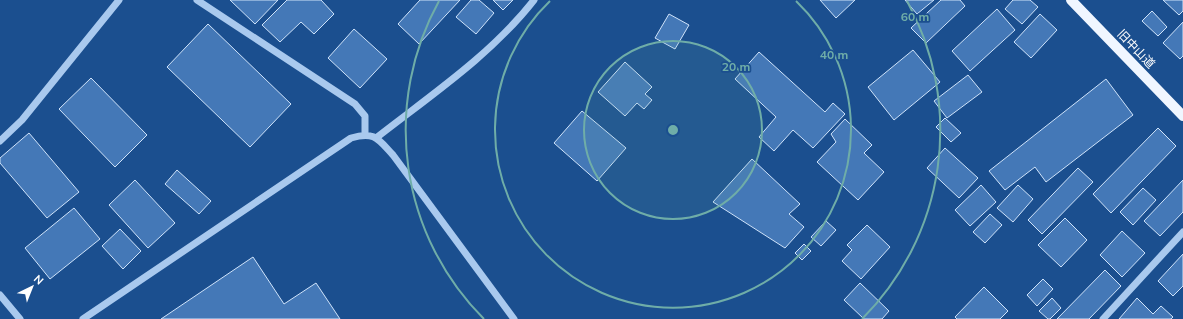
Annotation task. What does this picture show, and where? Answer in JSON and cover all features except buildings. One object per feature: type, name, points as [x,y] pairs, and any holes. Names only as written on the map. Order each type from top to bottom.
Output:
[{"type":"main road","name":"旧中山道","points":[[1071,0],[1183,116]]},
{"type":"street","points":[[0,141],[22,120],[120,0]]},
{"type":"street","points":[[197,0],[356,104],[365,116],[365,134]]},
{"type":"street","points":[[376,138],[492,46],[520,19],[534,0]]},
{"type":"street","points":[[83,319],[351,138],[365,134],[376,138],[393,155],[514,319]]},
{"type":"street","points":[[1103,319],[1183,232]]},
{"type":"street","points":[[0,295],[20,319]]}]
